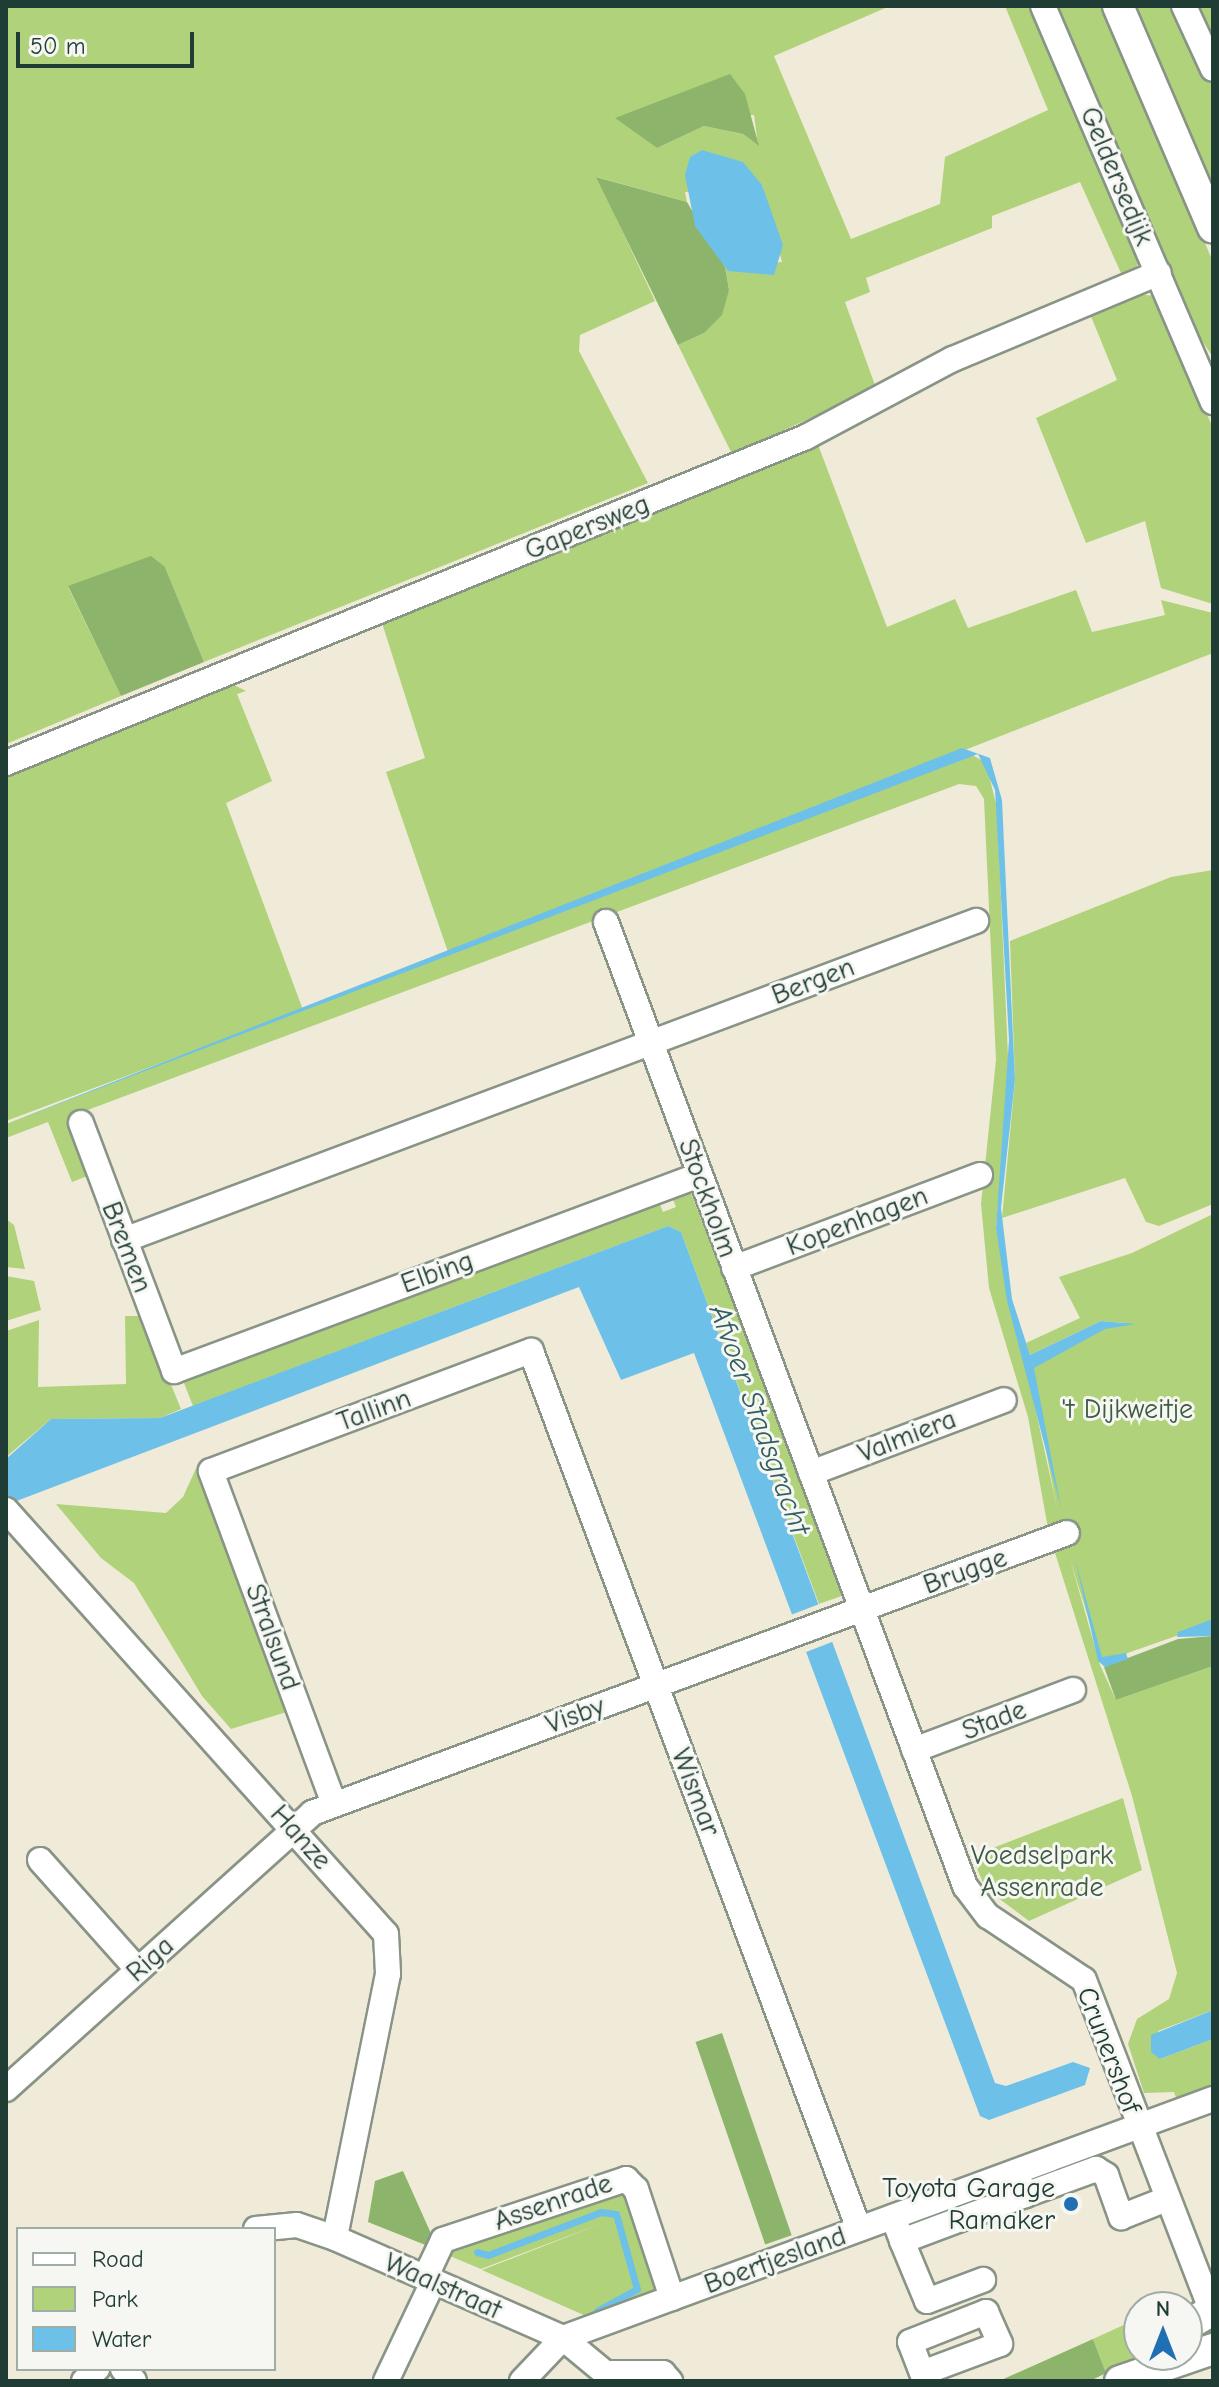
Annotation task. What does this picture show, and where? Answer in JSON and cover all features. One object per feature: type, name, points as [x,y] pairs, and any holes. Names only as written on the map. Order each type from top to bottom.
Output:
[{"type":"main road","points":[[1118,6],[1213,228]]},
{"type":"main road","points":[[1118,2381],[1213,2349]]},
{"type":"street","name":"Geldersedijk","points":[[1043,6],[1213,402]]},
{"type":"street","points":[[1184,6],[1213,69]]},
{"type":"street","name":"Gapersweg","points":[[6,763],[750,461],[976,348],[1159,273]]},
{"type":"street","name":"Geldersedijk","points":[[1191,347],[1213,369]]},
{"type":"street","name":"Bergen","points":[[124,1240],[976,921]]},
{"type":"street","name":"Stockholm","points":[[606,922],[811,1473],[854,1612]]},
{"type":"street","name":"Bremen","points":[[81,1123],[124,1240],[161,1305],[174,1371]]},
{"type":"street","name":"Elbing","points":[[174,1371],[700,1175]]},
{"type":"street","name":"Kopenhagen","points":[[734,1268],[980,1175]]},
{"type":"street","name":"Tallinn","points":[[211,1471],[533,1356]]},
{"type":"street","name":"Wismar","points":[[533,1356],[859,2229]]},
{"type":"street","name":"Valmiera","points":[[811,1473],[1004,1400]]},
{"type":"street","name":"Stralsund","points":[[211,1471],[334,1804]]},
{"type":"street","name":"Hanze","points":[[8,1513],[378,1922],[390,1947],[335,2238]]},
{"type":"street","name":"Brugge","points":[[854,1612],[1067,1533]]},
{"type":"street","name":"Visby","points":[[293,1829],[334,1804],[854,1612]]},
{"type":"street","name":"Crunershof","points":[[854,1612],[977,1906],[1084,1980],[1206,2315]]},
{"type":"street","name":"Stade","points":[[914,1750],[1073,1690]]},
{"type":"street","name":"Riga","points":[[6,2089],[293,1829]]},
{"type":"street","points":[[40,1860],[138,1970]]},
{"type":"street","name":"Boertjesland","points":[[563,2338],[893,2217],[1021,2183],[1138,2127],[1213,2099]]},
{"type":"street","points":[[902,2241],[1021,2183],[1096,2169],[1106,2175],[1121,2217],[1164,2200]]},
{"type":"street","name":"Assenrade","points":[[429,2280],[443,2240],[626,2179],[636,2189],[672,2298]]},
{"type":"street","points":[[893,2217],[927,2301],[983,2280]]},
{"type":"street","name":"Waalstraat","points":[[276,2227],[297,2225],[335,2238],[563,2338],[613,2377]]},
{"type":"street","points":[[386,2381],[429,2280]]},
{"type":"street","points":[[958,2289],[968,2318]]},
{"type":"street","points":[[522,2381],[563,2338]]},
{"type":"street","points":[[613,2377],[663,2373],[670,2381]]},
{"type":"green space","points":[[6,6],[890,6],[774,56],[851,239],[940,204],[945,157],[1048,110],[1005,6],[1032,6],[1141,260],[1125,282],[1080,182],[992,216],[992,228],[866,278],[870,292],[845,302],[876,388],[732,454],[678,345],[704,333],[729,290],[725,267],[782,262],[762,185],[685,192],[687,202],[597,177],[655,301],[580,335],[579,351],[648,483],[204,662],[165,567],[68,587],[121,696],[6,744]],"holes":[[[754,115],[758,145],[743,134],[704,126],[657,148],[616,118]]]},
{"type":"green space","points":[[1054,6],[1105,6],[1213,262],[1213,357],[1192,326]]},
{"type":"green space","points":[[1135,6],[1213,6],[1213,185],[1186,121]]},
{"type":"green space","points":[[730,74],[745,94],[759,146],[743,134],[704,126],[657,148],[615,118]]},
{"type":"green space","points":[[596,177],[687,202],[725,267],[729,290],[722,315],[704,333],[678,345]]},
{"type":"green space","points":[[1135,294],[1156,296],[1213,428],[1213,604],[1161,588],[1145,521],[1086,543],[1036,418],[1117,380],[1090,314]]},
{"type":"green space","points":[[817,442],[887,627],[955,599],[968,628],[1076,590],[1092,632],[1165,615],[1161,600],[1213,613],[1213,653],[448,952],[386,772],[425,758],[382,623]]},
{"type":"green space","points":[[151,556],[165,567],[204,662],[121,696],[68,586]]},
{"type":"green space","points":[[228,682],[246,691],[237,694],[272,781],[226,803],[303,1010],[6,1121],[6,769]]},
{"type":"green space","name":"'t Dijkweitje","points":[[969,753],[986,763],[997,808],[1009,1079],[996,1228],[1057,1508],[1030,1368],[1096,1329],[1126,1323],[1101,1321],[1030,1355],[1026,1343],[1080,1318],[1059,1277],[1132,1253],[1213,1214],[1213,1623],[1102,1662],[1070,1559],[1100,1665],[1116,1700],[1213,1666],[1213,2010],[1158,2031],[1160,2059],[1213,2039],[1213,2086],[1177,2100],[1174,2092],[1144,2093],[1128,2044],[1137,2019],[1169,1999],[1177,1973],[1132,1796],[1049,1534],[1028,1417],[989,1288],[981,1204],[996,1060],[984,799],[976,786],[959,784],[69,1117],[90,1175],[72,1182],[48,1122],[6,1138],[6,1124]]},
{"type":"green space","points":[[1213,870],[1213,1204],[1159,1226],[1146,1222],[1125,1178],[1002,1218],[1015,1080],[1010,941],[1171,877]]},
{"type":"green space","points":[[691,1193],[847,1594],[819,1604],[681,1232],[668,1226],[193,1406],[182,1378],[658,1200],[663,1212],[676,1207],[671,1195]]},
{"type":"green space","points":[[6,1219],[14,1225],[25,1269],[6,1267]]},
{"type":"green space","points":[[6,1276],[34,1281],[41,1310],[6,1321]]},
{"type":"green space","points":[[125,1316],[143,1316],[181,1409],[160,1418],[51,1419],[6,1457],[6,1331],[39,1320],[38,1387],[126,1384]]},
{"type":"green space","points":[[198,1464],[290,1711],[231,1729],[202,1696],[134,1583],[101,1558],[56,1504],[166,1513],[183,1497]]},
{"type":"green space","points":[[1213,1636],[1213,1666],[1116,1700],[1104,1667],[1178,1639]]},
{"type":"green space","name":"Voedselpark Assenrade","points":[[1123,1798],[1142,1870],[1029,1921],[985,1888],[972,1856]]},
{"type":"green space","points":[[722,2033],[792,2235],[765,2244],[696,2042]]},
{"type":"green space","points":[[403,2171],[433,2238],[428,2246],[368,2222],[375,2181]]},
{"type":"green space","points":[[600,2192],[627,2193],[638,2204],[629,2208],[660,2287],[595,2320],[482,2270],[603,2223],[481,2269],[445,2254],[601,2198]]},
{"type":"green space","points":[[1123,2325],[1123,2364],[1106,2373],[1093,2339]]},
{"type":"green space","points":[[1093,2339],[1106,2373],[1090,2381],[999,2381]]},
{"type":"water","points":[[702,150],[743,162],[762,185],[783,245],[774,275],[728,271],[695,226],[685,175],[690,157]]},
{"type":"water","points":[[962,748],[990,758],[1002,800],[1015,1080],[1001,1208],[1012,1299],[1030,1355],[1101,1321],[1136,1324],[1105,1329],[1034,1368],[1061,1508],[1007,1301],[996,1228],[1009,1040],[995,790],[978,754],[6,1124]]},
{"type":"water","points":[[668,1226],[681,1232],[995,2083],[1006,2086],[1073,2062],[1090,2068],[1085,2085],[989,2120],[980,2116],[694,1353],[621,1380],[579,1287],[6,1505],[6,1459],[51,1419],[160,1418]]},
{"type":"water","points":[[1075,1559],[1102,1657],[1126,1653],[1128,1659],[1105,1667],[1098,1661]]},
{"type":"water","points":[[1213,1619],[1213,1636],[1177,1637],[1178,1632]]},
{"type":"water","points":[[1213,2010],[1213,2039],[1160,2059],[1151,2052],[1151,2035]]},
{"type":"pier","points":[[822,1603],[836,1640],[804,1653],[789,1616]]},
{"type":"waterway","points":[[477,2252],[488,2255],[601,2212],[616,2214],[637,2289],[597,2311]]},
{"type":"place","name":"Toyota Garage Ramaker","points":[[1071,2204]]},
{"type":"water label","name":"Afvoer Stadsgracht","points":[[759,1420]]}]
